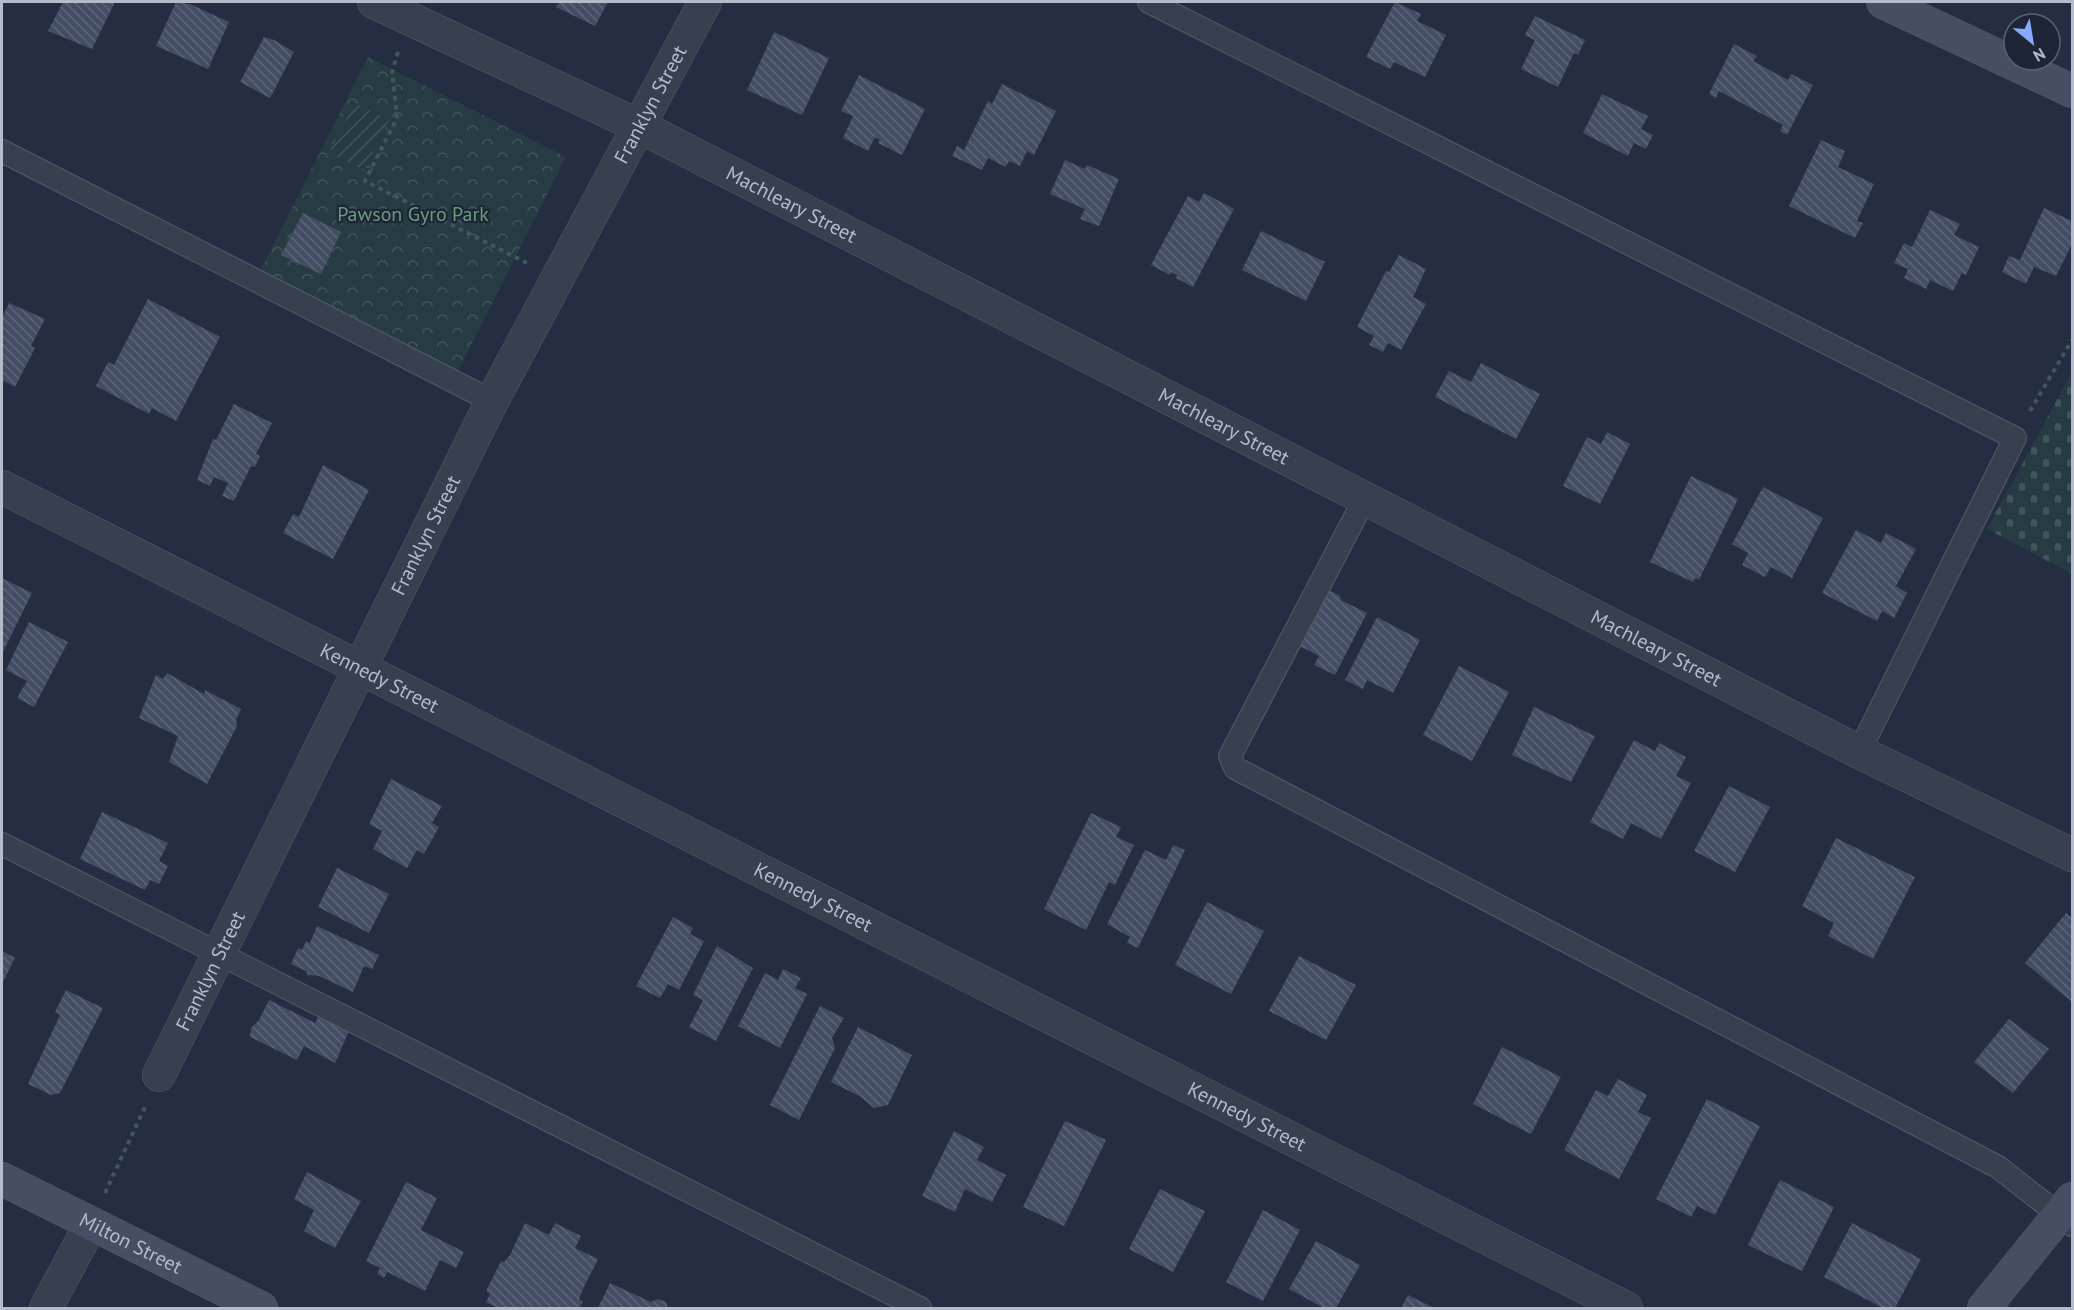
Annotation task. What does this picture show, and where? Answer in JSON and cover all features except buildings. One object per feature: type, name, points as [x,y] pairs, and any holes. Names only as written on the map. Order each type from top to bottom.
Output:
[{"type":"street","name":"Machleary Street","points":[[374,2],[639,126],[1859,752],[2073,855]]},
{"type":"street","name":"Franklyn Street","points":[[159,1075],[221,954],[492,401],[705,2]]},
{"type":"street","points":[[1883,2],[2073,91]]},
{"type":"street","name":"Kennedy Street","points":[[2,487],[1626,1308]]},
{"type":"street","name":"Milton Street","points":[[2,1179],[261,1308]]},
{"type":"street","points":[[1984,1308],[2068,1213]]},
{"type":"street","points":[[46,1308],[91,1224]]},
{"type":"lane","points":[[1149,2],[2014,438],[1859,752]]},
{"type":"lane","points":[[2,151],[492,401]]},
{"type":"lane","points":[[1365,500],[1230,756],[1235,768],[1998,1167],[2068,1213]]},
{"type":"lane","points":[[2,844],[920,1308]]},
{"type":"path","points":[[414,22],[397,54],[392,72],[396,118],[365,182],[557,278]]},
{"type":"path","points":[[2014,438],[2073,340]]},
{"type":"path","points":[[91,1224],[159,1075]]},
{"type":"green space","name":"Pawson Gyro Park","points":[[368,57],[566,157],[458,371],[260,271]]},
{"type":"green space","points":[[354,103],[389,120],[364,170],[329,153]]},
{"type":"green space","points":[[2072,372],[2072,574],[1987,529]]}]
